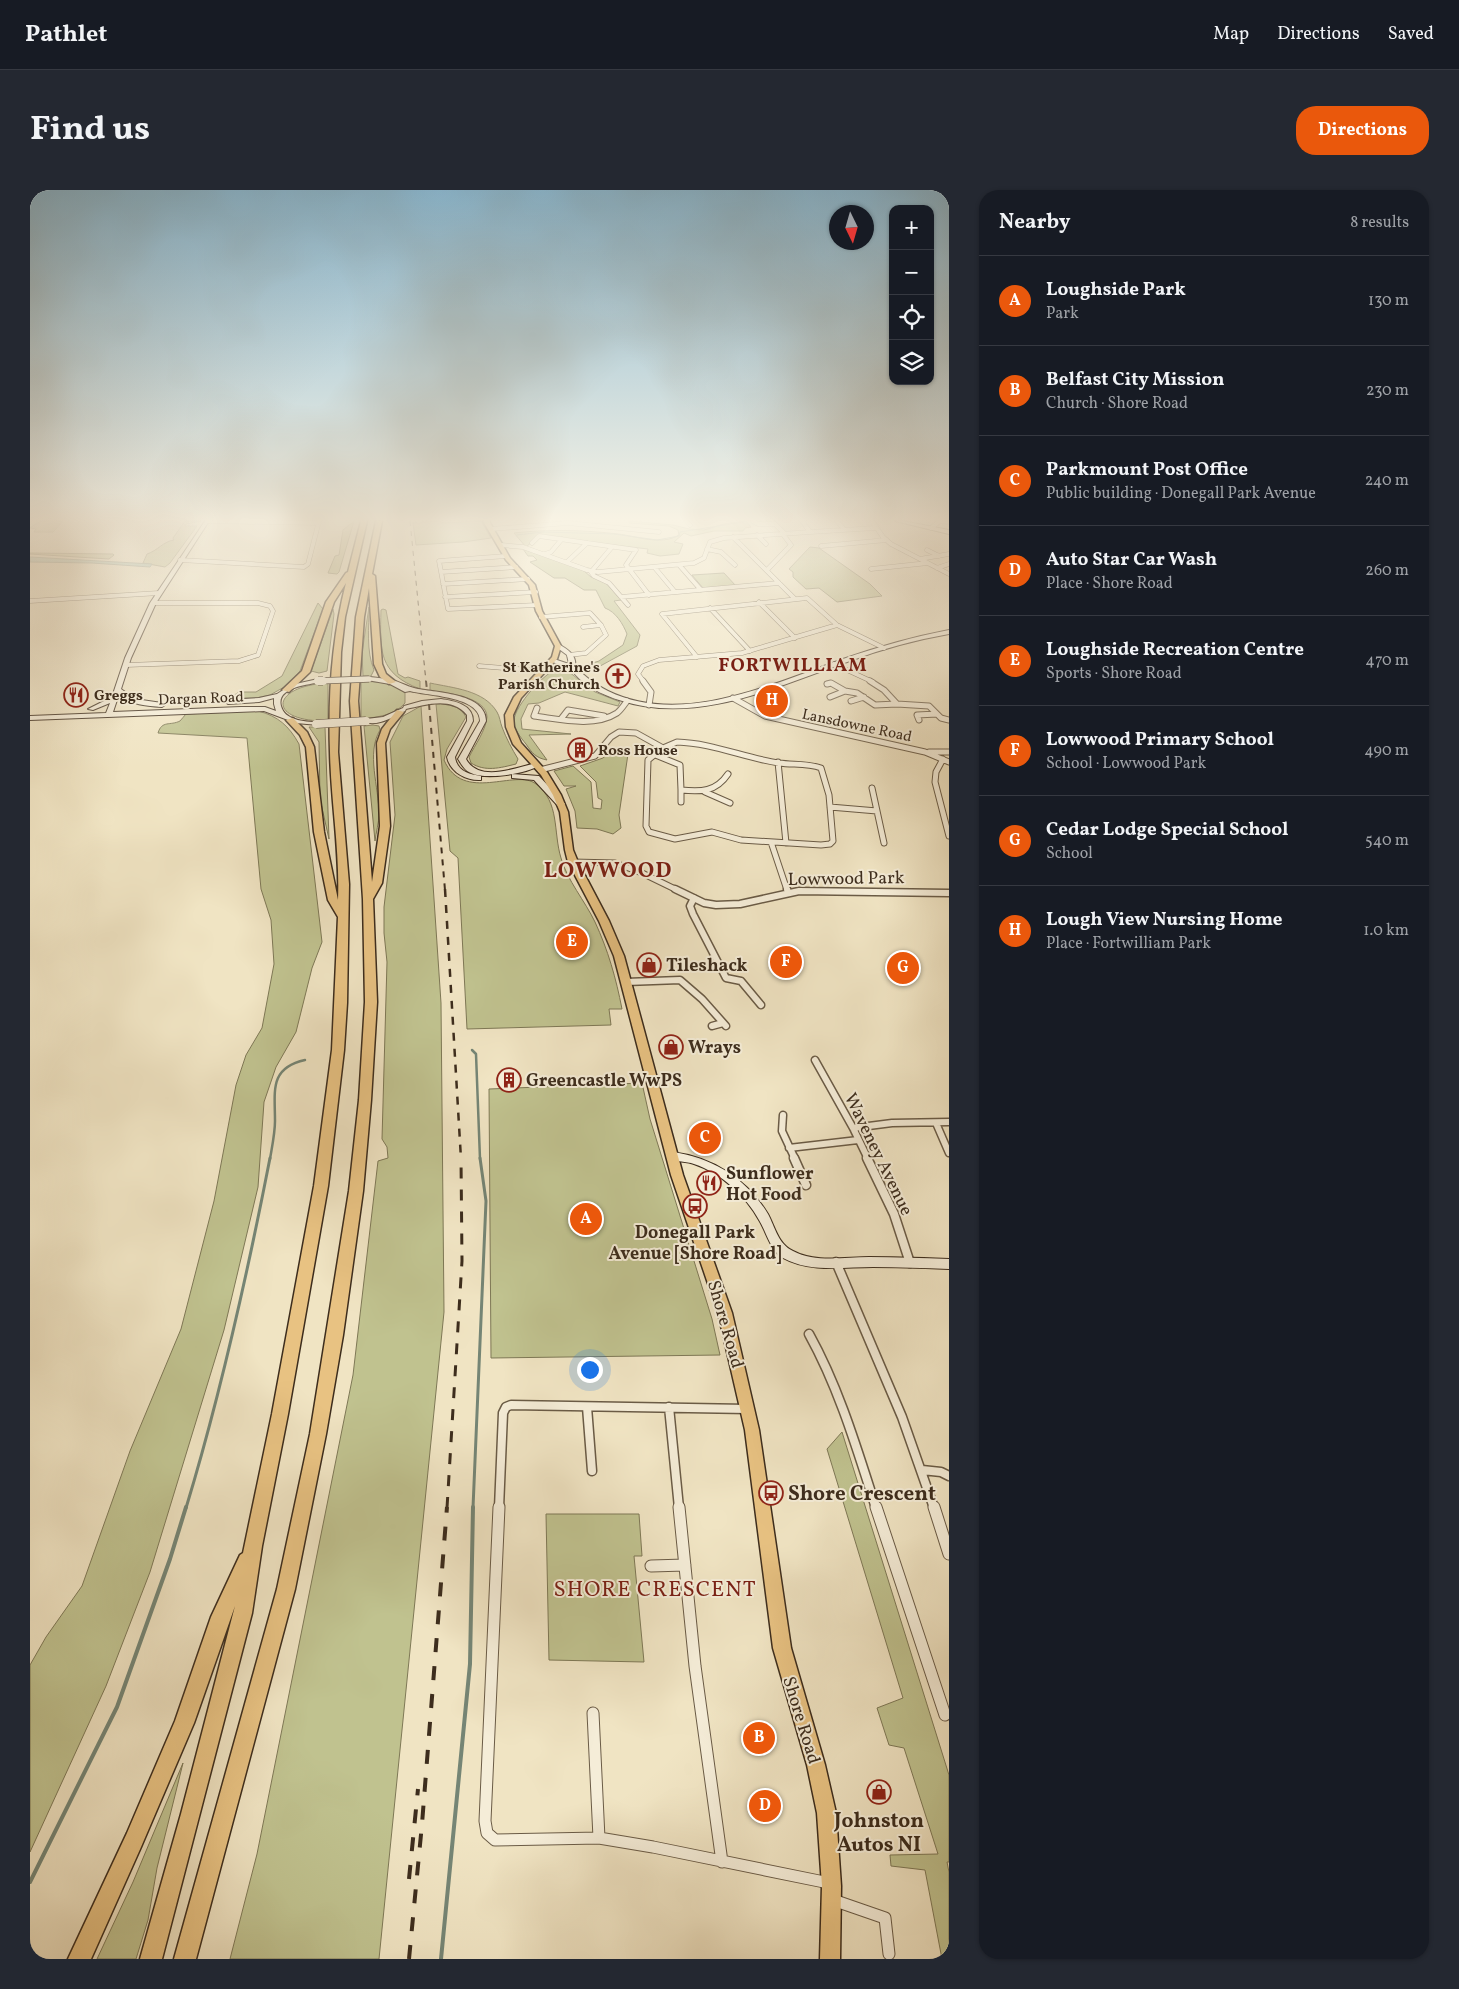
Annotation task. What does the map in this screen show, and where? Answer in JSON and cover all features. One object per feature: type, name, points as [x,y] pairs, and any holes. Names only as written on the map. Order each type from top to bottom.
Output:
[{"type":"highway","points":[[282,692],[306,672],[329,604]]},
{"type":"highway","points":[[151,1959],[243,1614],[253,1546],[280,1414],[321,1186],[338,1050],[343,917],[342,840],[334,752],[337,652],[344,604]]},
{"type":"highway","points":[[186,1959],[286,1589],[318,1434],[335,1335],[356,1190],[365,1100],[370,1002],[368,899],[354,701],[363,604]]},
{"type":"highway","points":[[374,604],[378,664],[383,676],[392,682]]},
{"type":"highway","points":[[368,899],[377,883],[385,826],[381,743],[386,729],[403,710]]},
{"type":"highway","points":[[286,718],[304,734],[310,747],[319,832],[333,900],[343,917]]},
{"type":"highway","points":[[79,1959],[138,1831],[184,1723],[220,1617],[253,1546]]},
{"type":"main road","points":[[538,605],[542,617],[558,646],[557,656],[554,661]]},
{"type":"main road","name":"Shore Road","points":[[554,661],[518,697],[509,715],[509,721],[514,738],[551,785],[561,804],[573,862],[611,934],[626,982],[681,1187],[725,1313],[748,1409],[782,1648],[787,1672],[817,1766],[829,1836],[832,1892],[830,1959]]},
{"type":"street","points":[[110,711],[126,665],[153,604]]},
{"type":"street","points":[[126,665],[239,661],[254,658],[259,652],[273,611],[270,606],[260,604]]},
{"type":"street","points":[[447,604],[448,609],[451,610],[538,605]]},
{"type":"street","points":[[697,657],[661,615],[664,613],[746,604]]},
{"type":"street","points":[[761,604],[795,638]]},
{"type":"street","points":[[814,604],[837,625],[884,648]]},
{"type":"street","points":[[710,608],[750,651]]},
{"type":"street","points":[[542,617],[590,613],[601,625],[606,635],[586,653],[569,655]]},
{"type":"street","points":[[583,627],[601,625]]},
{"type":"street","points":[[649,705],[652,699],[651,689],[638,674],[643,666],[652,661],[750,651],[837,625]]},
{"type":"street","points":[[558,646],[565,649],[572,666],[582,678],[604,693],[627,701],[675,707],[700,706],[733,698],[884,648],[949,632]]},
{"type":"street","points":[[554,661],[572,666]]},
{"type":"street","points":[[834,664],[875,682],[892,696],[897,704]]},
{"type":"street","points":[[479,666],[543,671]]},
{"type":"street","name":"Dargan Road","points":[[30,718],[162,706],[259,700],[318,681],[369,679],[392,682],[418,692],[462,700],[476,707],[483,715],[482,721],[462,756],[462,761],[468,768],[479,773],[514,773]]},
{"type":"street","points":[[827,684],[831,683],[845,691],[857,693],[875,705],[897,704],[932,707]]},
{"type":"street","points":[[403,687],[410,696],[403,710]]},
{"type":"street","points":[[118,690],[125,697],[137,703],[162,706]]},
{"type":"street","points":[[830,697],[845,691]]},
{"type":"street","points":[[282,692],[276,704],[286,718]]},
{"type":"street","points":[[851,701],[864,697]]},
{"type":"street","points":[[91,709],[114,698]]},
{"type":"street","name":"Lansdowne Road","points":[[733,698],[765,716],[925,752],[946,761]]},
{"type":"street","points":[[930,699],[934,705],[932,707],[940,718],[949,720]]},
{"type":"street","name":"Dargan Road","points":[[30,712],[91,709],[110,711],[257,709],[286,718],[316,724],[366,722],[384,719],[403,710],[437,701],[462,707],[470,715],[470,721],[451,757],[454,766],[466,775],[483,779],[514,773]]},
{"type":"street","points":[[537,708],[534,716],[580,722],[617,714],[627,701]]},
{"type":"street","points":[[561,719],[568,710],[606,717]]},
{"type":"street","points":[[919,720],[917,715],[937,714]]},
{"type":"street","points":[[514,773],[595,756],[611,737],[618,732],[636,733],[663,748]]},
{"type":"street","points":[[677,742],[702,742],[778,762],[814,765],[821,768],[830,807],[833,841],[830,844],[821,845],[741,840],[712,832],[675,839],[649,832],[646,826],[648,760],[653,754],[677,742]]},
{"type":"street","points":[[925,752],[949,752]]},
{"type":"street","points":[[653,754],[680,765],[681,802]]},
{"type":"street","points":[[514,773],[528,756]]},
{"type":"street","points":[[946,761],[936,772],[935,782],[946,816],[949,836]]},
{"type":"street","points":[[778,762],[786,843]]},
{"type":"street","points":[[514,773],[538,779],[561,804]]},
{"type":"street","points":[[705,792],[723,783],[728,774]]},
{"type":"street","points":[[872,788],[884,842]]},
{"type":"street","points":[[681,790],[705,792],[730,804]]},
{"type":"street","points":[[830,807],[877,811]]},
{"type":"street","points":[[771,842],[788,892]]},
{"type":"street","name":"Lowwood Park","points":[[573,862],[616,864],[642,873],[694,898],[714,905],[745,902],[788,892],[949,893]]},
{"type":"street","points":[[694,898],[690,906],[693,914],[726,978],[741,981],[761,1005]]},
{"type":"street","points":[[626,982],[680,980],[702,999],[724,1025],[712,1026]]},
{"type":"street","name":"Waveney Avenue","points":[[815,1060],[853,1128],[894,1214],[910,1263]]},
{"type":"street","points":[[783,1115],[782,1130],[806,1185]]},
{"type":"street","points":[[853,1128],[892,1124],[949,1122]]},
{"type":"street","points":[[936,1123],[949,1154]]},
{"type":"street","points":[[789,1148],[858,1140]]},
{"type":"street","points":[[672,1156],[696,1159],[718,1170],[733,1182],[756,1207],[778,1245],[786,1254],[804,1261],[949,1264]]},
{"type":"street","points":[[836,1262],[902,1417],[922,1470],[949,1554]]},
{"type":"street","points":[[809,1334],[819,1352],[849,1426],[945,1715]]},
{"type":"street","points":[[748,1409],[669,1406],[587,1407],[511,1405],[506,1407],[503,1413],[485,1821],[487,1832],[495,1840],[599,1838],[653,1847],[722,1862],[832,1892],[885,1918],[889,1954]]},
{"type":"street","points":[[669,1406],[695,1666],[722,1862]]},
{"type":"street","points":[[587,1407],[592,1471]]},
{"type":"street","points":[[922,1470],[940,1472],[949,1476]]},
{"type":"street","points":[[651,1566],[685,1565]]},
{"type":"street","points":[[593,1713],[599,1838]]},
{"type":"green space","points":[[318,604],[323,609],[300,671],[286,686],[270,695],[256,698],[230,698],[239,692],[256,692],[282,676]]},
{"type":"green space","points":[[603,604],[616,604],[640,635],[637,646],[591,671],[583,666],[599,661],[623,645],[627,634],[616,615],[605,608]]},
{"type":"green space","points":[[369,607],[369,647],[374,670],[371,676],[363,676],[362,653]]},
{"type":"green space","points":[[333,609],[327,671],[319,673],[311,671]]},
{"type":"green space","points":[[381,610],[386,610],[398,674],[405,678],[408,677],[420,681],[420,689],[396,676],[384,659],[381,637]]},
{"type":"green space","points":[[557,669],[569,672],[595,692],[620,702],[618,706],[565,692],[539,703],[528,704],[521,719],[522,729],[571,734],[529,735],[547,760],[535,755],[530,750],[518,733],[514,720],[519,707],[531,691],[545,677]]},
{"type":"green space","points":[[361,682],[379,682],[396,686],[405,693],[405,703],[396,711],[361,719]]},
{"type":"green space","points":[[328,683],[328,721],[308,720],[294,716],[285,710],[283,704],[286,697],[295,690]]},
{"type":"green space","points":[[430,683],[476,694],[491,705],[498,714],[505,735],[518,759],[516,764],[498,768],[482,768],[471,763],[469,757],[486,722],[485,710],[473,700],[430,691]]},
{"type":"green space","points":[[436,704],[457,708],[466,717],[447,749],[444,760],[453,773],[464,780],[476,783],[527,780],[536,784],[544,791],[549,800],[561,858],[572,882],[595,922],[614,975],[622,1009],[609,1009],[611,1025],[467,1029],[458,858],[450,851]]},
{"type":"green space","points":[[421,706],[441,1003],[444,1312],[379,1959],[230,1959],[257,1854],[353,1375],[378,1161],[388,1158],[387,1147],[382,1139],[387,962],[384,907],[395,815],[390,742],[403,716]]},
{"type":"green space","points":[[258,711],[282,723],[299,744],[322,942],[312,968],[296,1032],[276,1067],[264,1102],[258,1187],[224,1330],[150,1572],[106,1686],[30,1852],[30,1665],[46,1637],[82,1586],[130,1451],[181,1329],[214,1201],[236,1085],[246,1055],[262,1028],[274,964],[271,920],[261,889],[247,738],[158,733],[162,726],[180,721],[186,714]]},
{"type":"green space","points":[[364,726],[379,726],[380,730],[374,749],[374,770],[379,814],[375,841]]},
{"type":"green space","points":[[309,727],[325,727],[329,839],[320,799],[319,742]]},
{"type":"green space","points":[[610,752],[628,754],[619,815],[621,828],[613,834],[597,829],[577,828],[575,811],[566,789],[576,786],[564,786],[554,771],[573,766],[591,782],[593,808],[601,809],[602,800],[598,798],[596,782],[580,766],[603,758]]},
{"type":"green space","points":[[642,1083],[650,1119],[712,1319],[720,1355],[491,1358],[489,1089]]},
{"type":"green space","points":[[842,1432],[949,1775],[949,1862],[947,1862],[949,1872],[949,1959],[942,1959],[925,1870],[891,1866],[890,1855],[938,1854],[904,1748],[889,1745],[877,1708],[903,1698],[827,1449]]},
{"type":"green space","points":[[546,1514],[639,1514],[642,1556],[634,1556],[644,1662],[549,1660]]},
{"type":"green space","points":[[183,1763],[157,1868],[148,1920],[136,1959],[97,1959],[133,1882]]},
{"type":"waterway","points":[[472,1050],[476,1054],[480,1159]]},
{"type":"waterway","points":[[270,1159],[275,1121],[276,1082],[285,1069],[305,1060]]},
{"type":"waterway","points":[[186,1508],[211,1421],[232,1334],[270,1158]]},
{"type":"waterway","points":[[473,1508],[486,1201],[480,1158]]},
{"type":"waterway","points":[[30,1882],[117,1707],[170,1559],[186,1507]]},
{"type":"waterway","points":[[441,1959],[470,1664],[473,1507]]},
{"type":"railway","points":[[418,604],[426,682]]},
{"type":"railway","points":[[426,681],[427,690]]},
{"type":"railway","points":[[429,704],[445,890]]},
{"type":"railway","points":[[445,889],[461,1159]]},
{"type":"railway","points":[[447,1508],[462,1261],[461,1158]]},
{"type":"railway","points":[[409,1959],[422,1824],[447,1507]]},
{"type":"railway","points":[[409,1879],[418,1789]]},
{"type":"place","name":"St Katherine's Parish Church","points":[[618,676]]},
{"type":"place","name":"Greggs","points":[[76,695]]},
{"type":"place","name":"Lough View Nursing Home","points":[[772,701]]},
{"type":"place","name":"Ross House","points":[[580,750]]},
{"type":"place","name":"Loughside Recreation Centre","points":[[572,942]]},
{"type":"place","name":"Lowwood Primary School","points":[[786,962]]},
{"type":"place","name":"Tileshack","points":[[649,965]]},
{"type":"place","name":"Cedar Lodge Special School","points":[[903,968]]},
{"type":"place","name":"Wrays","points":[[671,1047]]},
{"type":"place","name":"Greencastle WwPS","points":[[509,1080]]},
{"type":"place","name":"Parkmount Post Office","points":[[705,1138]]},
{"type":"place","name":"Sunflower Hot Food","points":[[709,1183]]},
{"type":"place","name":"Donegall Park Avenue [Shore Road]","points":[[695,1206]]},
{"type":"place","name":"Loughside Park","points":[[586,1219]]},
{"type":"place","name":"Shore Crescent","points":[[771,1493]]},
{"type":"place","name":"Belfast City Mission","points":[[759,1738]]},
{"type":"place","name":"Johnston Autos NI","points":[[879,1792]]},
{"type":"place","name":"Auto Star Car Wash","points":[[765,1806]]},
{"type":"district","name":"FORTWILLIAM","points":[[793,664]]},
{"type":"district","name":"LOWWOOD","points":[[608,869]]},
{"type":"district","name":"SHORE CRESCENT","points":[[655,1588]]}]
